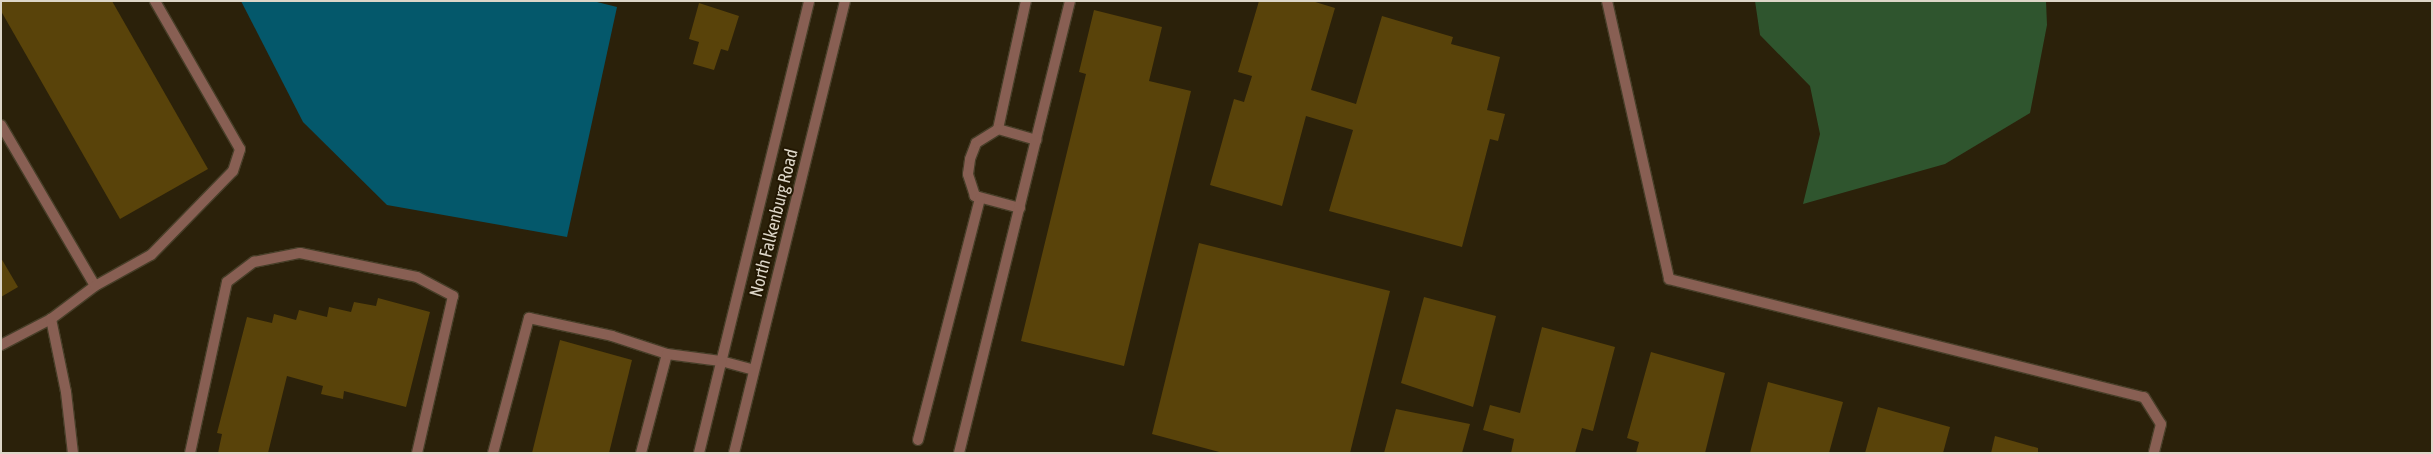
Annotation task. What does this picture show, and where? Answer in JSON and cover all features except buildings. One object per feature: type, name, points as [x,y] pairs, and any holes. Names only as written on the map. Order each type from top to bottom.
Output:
[{"type":"street","points":[[1,345],[51,319],[95,286],[151,254],[233,171],[240,149],[155,1]]},
{"type":"street","name":"North Falkenburg Road","points":[[699,453],[808,1]]},
{"type":"street","name":"North Falkenburg Road","points":[[734,453],[845,1]]},
{"type":"street","points":[[1020,208],[980,198],[971,188],[968,174],[970,159],[976,143],[998,129],[1026,1]]},
{"type":"street","points":[[959,453],[1070,1]]},
{"type":"street","points":[[1607,1],[1670,279],[2144,397],[2161,424],[2154,453]]},
{"type":"street","points":[[1,125],[95,286]]},
{"type":"street","points":[[998,129],[1036,140]]},
{"type":"street","points":[[918,440],[980,198]]},
{"type":"street","points":[[190,453],[227,282],[254,262],[300,253],[418,277],[452,296],[417,453]]},
{"type":"street","points":[[493,453],[529,318],[612,336],[667,354],[721,361],[754,370]]},
{"type":"street","points":[[51,319],[66,392],[72,453]]},
{"type":"street","points":[[641,453],[667,354]]},
{"type":"green space","points":[[1755,1],[2046,1],[2047,25],[2030,113],[1945,164],[1803,204],[1820,134],[1810,86],[1760,35]]},
{"type":"water","points":[[241,1],[593,1],[617,7],[567,237],[387,205],[303,122]]}]
